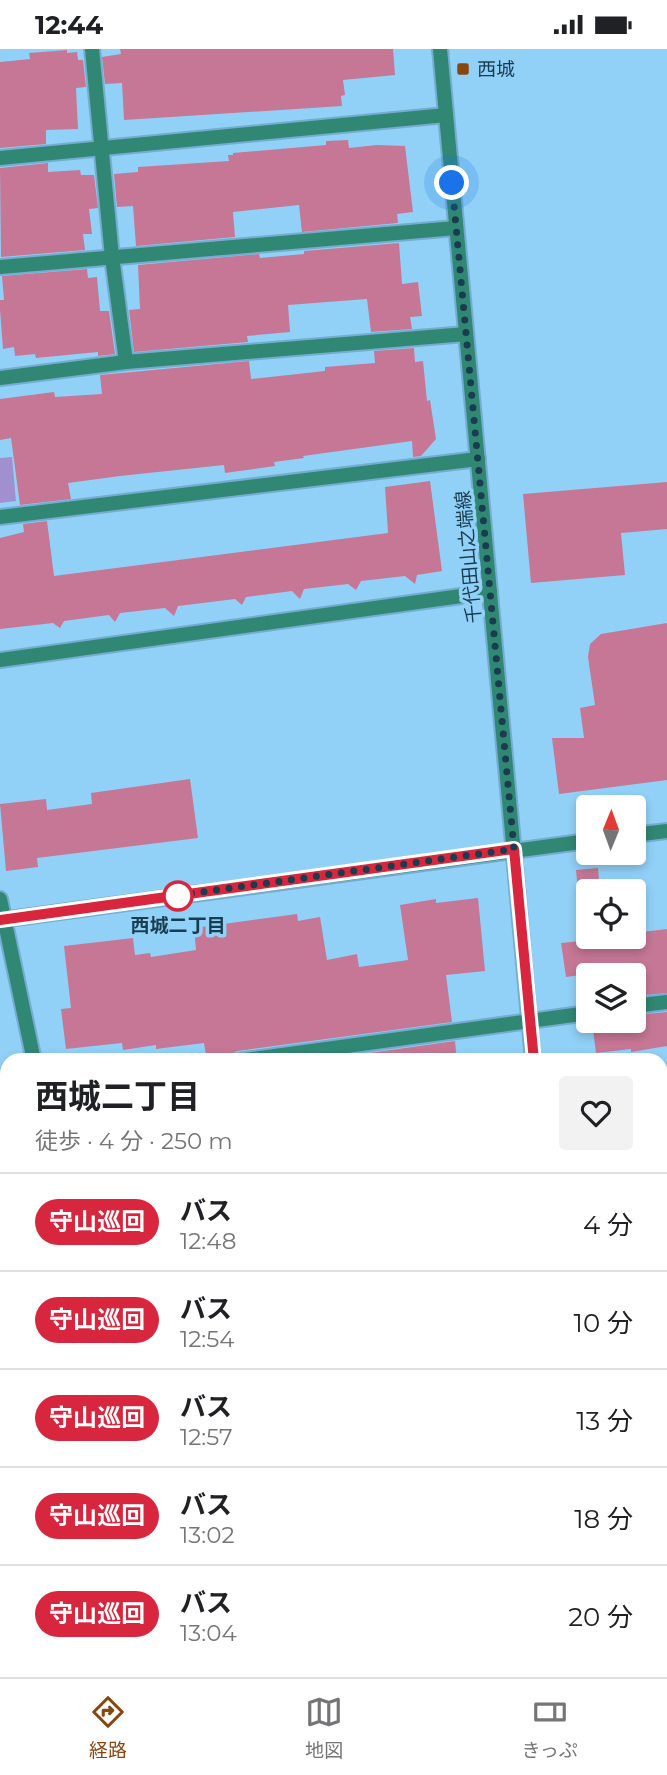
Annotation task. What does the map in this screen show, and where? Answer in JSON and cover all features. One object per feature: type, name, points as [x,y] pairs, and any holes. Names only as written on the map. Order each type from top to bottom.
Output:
[{"type":"street","points":[[92,49],[112,257],[126,362]]},
{"type":"street","name":"千代田山之端線","points":[[440,49],[532,1053]]},
{"type":"street","points":[[0,158],[446,115]]},
{"type":"street","points":[[0,267],[456,228]]},
{"type":"street","points":[[0,378],[126,362],[466,334]]},
{"type":"street","points":[[0,517],[478,459]]},
{"type":"street","points":[[0,660],[490,592]]},
{"type":"street","points":[[646,834],[667,831]]},
{"type":"street","points":[[2,920],[576,842]]},
{"type":"street","points":[[0,899],[2,920],[32,1053]]},
{"type":"street","points":[[646,1005],[667,1002]]},
{"type":"street","points":[[296,1053],[576,1015]]},
{"type":"shaded area","points":[[12,457],[16,501],[0,503],[0,458]]},
{"type":"building","points":[[120,49],[393,49],[395,75],[343,80],[345,95],[341,96],[342,106],[124,120],[122,83],[105,84],[102,57],[121,54]]},
{"type":"building","points":[[67,50],[67,53],[77,52],[78,60],[83,60],[86,87],[76,88],[78,129],[46,130],[46,144],[0,148],[0,62],[30,59],[29,53]]},
{"type":"building","points":[[348,140],[349,148],[405,146],[413,212],[397,214],[398,223],[302,232],[299,205],[233,212],[235,237],[136,246],[133,206],[117,207],[114,174],[138,172],[138,167],[229,161],[228,155],[233,153],[326,145],[326,141]]},
{"type":"building","points":[[48,163],[48,172],[80,170],[81,175],[94,175],[98,208],[89,209],[92,234],[83,234],[85,250],[1,257],[0,168]]},
{"type":"building","points":[[399,243],[402,284],[418,282],[422,316],[410,317],[412,329],[371,332],[367,299],[288,305],[290,332],[247,336],[248,342],[134,352],[129,310],[140,309],[138,265],[259,254],[260,258],[304,254],[304,251]]},
{"type":"building","points":[[87,269],[88,278],[97,277],[100,311],[109,311],[115,354],[98,356],[98,352],[36,358],[35,354],[15,356],[14,347],[3,349],[0,310],[0,300],[4,300],[2,276]]},
{"type":"building","points":[[414,348],[415,362],[423,361],[427,401],[430,400],[436,439],[421,456],[413,457],[412,441],[303,456],[304,458],[274,462],[275,466],[225,473],[224,465],[120,476],[68,483],[71,499],[20,505],[11,438],[0,440],[0,399],[54,392],[55,397],[102,394],[100,375],[249,361],[251,379],[325,371],[325,367],[375,363],[374,351]]},
{"type":"building","points":[[430,481],[442,571],[417,575],[415,584],[405,576],[361,581],[356,590],[348,584],[304,589],[300,599],[292,591],[246,597],[242,605],[235,599],[178,606],[174,616],[165,608],[120,613],[115,622],[109,615],[64,621],[60,628],[53,623],[0,629],[0,538],[24,532],[23,524],[47,521],[54,576],[388,533],[385,487]]},
{"type":"building","points":[[667,482],[667,529],[621,533],[625,575],[531,583],[523,494]]},
{"type":"building","points":[[667,623],[667,780],[559,794],[552,738],[584,738],[580,708],[595,705],[588,657],[590,644],[601,634]]},
{"type":"building","points":[[190,779],[198,838],[37,858],[38,867],[6,871],[0,804],[46,799],[47,810],[92,804],[91,793]]},
{"type":"building","points":[[598,868],[599,879],[577,879],[576,870]]},
{"type":"building","points":[[478,898],[485,971],[446,975],[452,1022],[234,1053],[206,1053],[204,1043],[156,1049],[156,1045],[123,1050],[122,1043],[66,1049],[61,1009],[71,1008],[64,946],[133,938],[135,955],[150,953],[151,957],[196,950],[194,928],[297,914],[298,921],[320,917],[327,960],[357,954],[359,967],[408,960],[400,905],[436,899],[436,903]]},
{"type":"building","points":[[667,929],[667,993],[646,995],[646,963],[576,963],[576,976],[566,977],[561,943],[576,942],[576,949],[646,949],[646,932]]},
{"type":"building","points":[[667,1012],[667,1046],[631,1052],[631,1049],[596,1053],[594,1033],[646,1033],[646,1014]]},
{"type":"building","points":[[455,1041],[456,1053],[369,1053]]},
{"type":"bus line","name":"守山巡回","points":[[0,920],[514,849],[533,1053]]},
{"type":"place","name":"西城","points":[[463,69]]},
{"type":"place","name":"西城二丁目","points":[[178,896]]},
{"type":"route","points":[[178,896],[166,897],[514,849],[452,183]]}]
